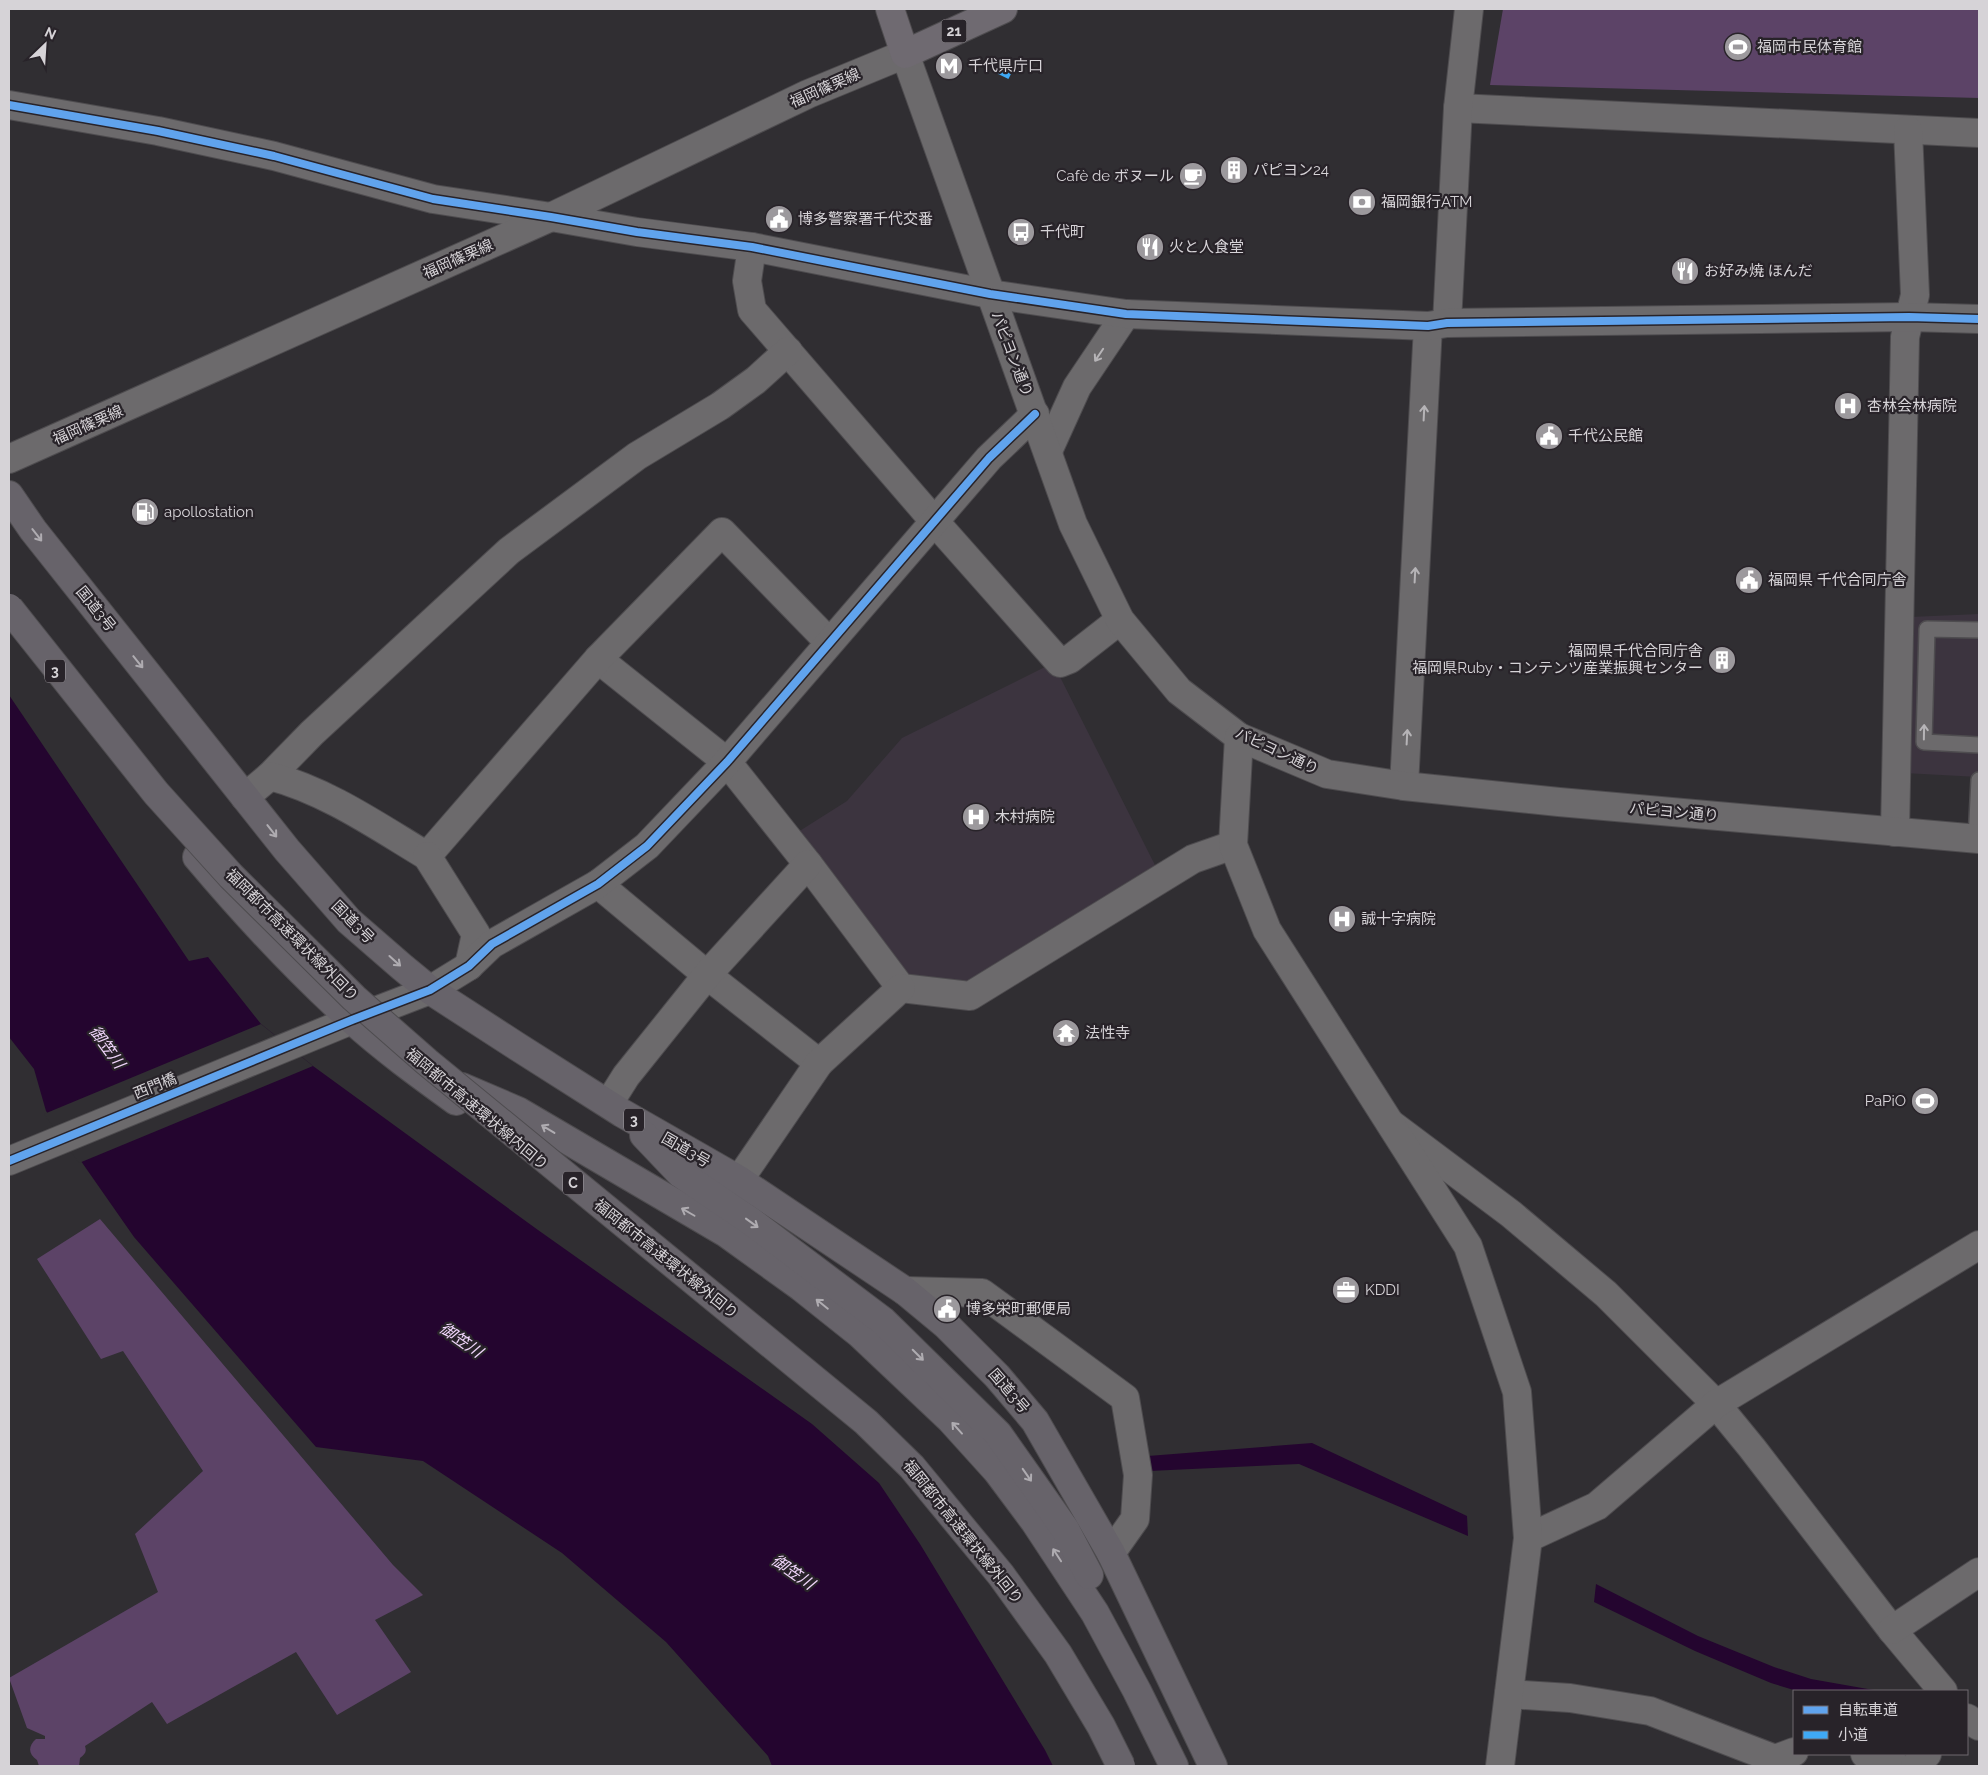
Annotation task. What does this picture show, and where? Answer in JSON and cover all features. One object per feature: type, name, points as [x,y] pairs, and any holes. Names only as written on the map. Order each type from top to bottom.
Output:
[{"type":"highway","name":"国道3号","points":[[9,495],[33,530],[287,850],[349,921],[430,990],[616,1108],[739,1180],[905,1291],[946,1325],[997,1376],[1035,1421],[1110,1554],[1213,1766]]},
{"type":"highway","name":"3","points":[[9,600],[102,742],[148,800],[231,898],[352,1020],[403,1062],[822,1368],[953,1502],[1030,1599],[1127,1758],[1129,1766]]},
{"type":"highway","name":"福岡都市高速環状線外回り","points":[[9,608],[156,793],[231,876],[354,998],[427,1062],[858,1416],[912,1467],[1001,1575],[1058,1654],[1101,1726],[1121,1766]]},
{"type":"highway","name":"福岡都市高速環状線内回り","points":[[9,615],[152,796],[229,880],[348,1001],[426,1068],[863,1426],[902,1464],[946,1519],[1046,1657],[1090,1728],[1110,1766]]},
{"type":"highway","points":[[403,1062],[518,1111],[726,1233],[802,1287],[860,1334],[950,1419],[1003,1479],[1035,1522],[1095,1613],[1137,1690],[1174,1766]]},
{"type":"highway","points":[[616,1108],[681,1174],[748,1220],[883,1321],[998,1434],[1065,1529],[1114,1624],[1178,1766]]},
{"type":"main road","name":"パピヨン通り","points":[[890,9],[905,54]]},
{"type":"main road","name":"21","points":[[905,54],[1003,9]]},
{"type":"street","points":[[1404,786],[1438,324],[1469,9]]},
{"type":"street","name":"福岡篠栗線","points":[[9,459],[551,217],[808,94],[905,54]]},
{"type":"street","name":"パピヨン通り","points":[[905,54],[1073,524],[1120,620],[1179,691],[1240,737],[1327,774],[1404,786],[1978,839]]},
{"type":"street","points":[[9,105],[158,131],[274,156],[433,199],[637,232],[752,248],[990,294],[1126,314],[1438,324],[1909,317],[1979,319]]},
{"type":"street","points":[[1458,108],[1979,133]]},
{"type":"street","points":[[1894,832],[1905,337],[1915,295],[1908,130]]},
{"type":"street","points":[[752,248],[747,281],[752,310],[1060,663],[1070,659],[1120,620]]},
{"type":"street","points":[[1048,451],[1077,387],[1126,314]]},
{"type":"street","points":[[246,796],[270,776],[312,733],[509,551],[637,456],[720,406],[756,380],[788,351]]},
{"type":"street","name":"西門橋","points":[[9,1161],[352,1020],[430,990],[469,966],[492,944],[598,884],[647,846],[727,762],[990,458],[1035,414]]},
{"type":"street","points":[[427,856],[598,659],[722,532],[829,642]]},
{"type":"street","points":[[598,659],[727,762],[808,864],[901,988],[970,996],[1193,859],[1233,845]]},
{"type":"street","points":[[1240,737],[1233,845],[1267,930],[1468,1246],[1517,1392],[1528,1538],[1500,1766]]},
{"type":"street","points":[[270,776],[284,780],[343,806],[427,856],[476,934],[469,966]]},
{"type":"street","points":[[616,1108],[626,1076],[707,975],[808,864]]},
{"type":"street","points":[[598,884],[707,975],[819,1063]]},
{"type":"street","points":[[739,1180],[819,1063],[901,988]]},
{"type":"street","points":[[1390,1124],[1510,1214],[1606,1294],[1716,1404],[1892,1630],[1942,1690]]},
{"type":"street","points":[[1528,1538],[1597,1506],[1716,1404],[1978,1250]]},
{"type":"street","points":[[905,1291],[982,1294],[1125,1398],[1138,1476],[1135,1519],[1110,1554]]},
{"type":"street","points":[[1892,1630],[1979,1572]]},
{"type":"street","points":[[1509,1694],[1570,1698],[1650,1711],[1775,1759],[1793,1752]]},
{"type":"street","points":[[1968,1719],[1979,1726]]},
{"type":"street","points":[[1868,1755],[1896,1766]]},
{"type":"street","points":[[1915,1766],[1926,1755]]},
{"type":"lane","points":[[1979,630],[1927,629],[1924,742],[1979,745]]},
{"type":"lane","points":[[1978,839],[1979,780]]},
{"type":"shaded area","name":"福岡市民体育館","points":[[1503,9],[1979,9],[1979,98],[1490,85]]},
{"type":"shaded area","points":[[1979,614],[1979,777],[1904,773],[1910,617]]},
{"type":"shaded area","name":"木村病院","points":[[1053,663],[1159,873],[971,989],[905,978],[798,832],[847,801],[902,738]]},
{"type":"shaded area","points":[[100,1219],[393,1565],[423,1595],[375,1620],[411,1672],[337,1715],[296,1652],[167,1724],[152,1702],[85,1746],[86,1751],[80,1758],[79,1766],[39,1766],[31,1753],[30,1747],[36,1739],[45,1739],[45,1736],[27,1728],[9,1678],[158,1592],[135,1534],[203,1471],[123,1351],[101,1359],[37,1259]]},
{"type":"water","name":"御笠川","points":[[9,695],[189,961],[208,957],[261,1024],[313,1066],[538,1230],[812,1424],[879,1483],[920,1544],[1053,1766],[772,1766],[768,1756],[666,1642],[562,1553],[423,1461],[316,1447],[134,1237],[46,1111],[34,1069],[9,1037]]},
{"type":"water","points":[[1312,1443],[1467,1516],[1468,1536],[1299,1464],[1149,1471],[1148,1456]]},
{"type":"water","points":[[1596,1584],[1698,1636],[1774,1667],[1811,1679],[1873,1690],[1794,1690],[1771,1683],[1695,1651],[1594,1602]]},
{"type":"pier","points":[[261,1024],[313,1066],[79,1163],[44,1114]]},
{"type":"marked path","points":[[999,71],[1011,77]]},
{"type":"marked path","points":[[889,219],[904,214]]},
{"type":"cycle path","points":[[9,105],[158,131],[274,156],[433,199],[637,232],[752,247],[990,294],[1126,314],[1428,326],[1447,323],[1909,317],[1979,319]]},
{"type":"cycle path","points":[[9,1161],[352,1020],[430,990],[469,966],[492,944],[598,884],[647,846],[727,762],[989,458],[1035,414]]},
{"type":"place","name":"福岡市民体育館","points":[[1738,47]]},
{"type":"place","name":"千代県庁口","points":[[949,66]]},
{"type":"place","name":"パピヨン24","points":[[1234,170]]},
{"type":"place","name":"Cafè de ボヌール","points":[[1193,176]]},
{"type":"place","name":"福岡銀行ATM","points":[[1362,202]]},
{"type":"place","name":"博多警察署千代交番","points":[[779,219]]},
{"type":"place","name":"千代町","points":[[1021,232]]},
{"type":"place","name":"火と人食堂","points":[[1150,247]]},
{"type":"place","name":"お好み焼 ほんだ","points":[[1685,271]]},
{"type":"place","name":"杏林会林病院","points":[[1848,406]]},
{"type":"place","name":"千代公民館","points":[[1549,436]]},
{"type":"place","name":"apollostation","points":[[145,512]]},
{"type":"place","name":"福岡県 千代合同庁舎","points":[[1749,580]]},
{"type":"place","name":"福岡県千代合同庁舎 福岡県Ruby・コンテンツ産業振興センター","points":[[1722,660]]},
{"type":"place","name":"木村病院","points":[[976,817]]},
{"type":"place","name":"誠十字病院","points":[[1342,919]]},
{"type":"place","name":"法性寺","points":[[1066,1033]]},
{"type":"place","name":"PaPiO","points":[[1925,1101]]},
{"type":"place","name":"KDDI","points":[[1346,1290]]},
{"type":"place","name":"博多栄町郵便局","points":[[947,1309]]}]
